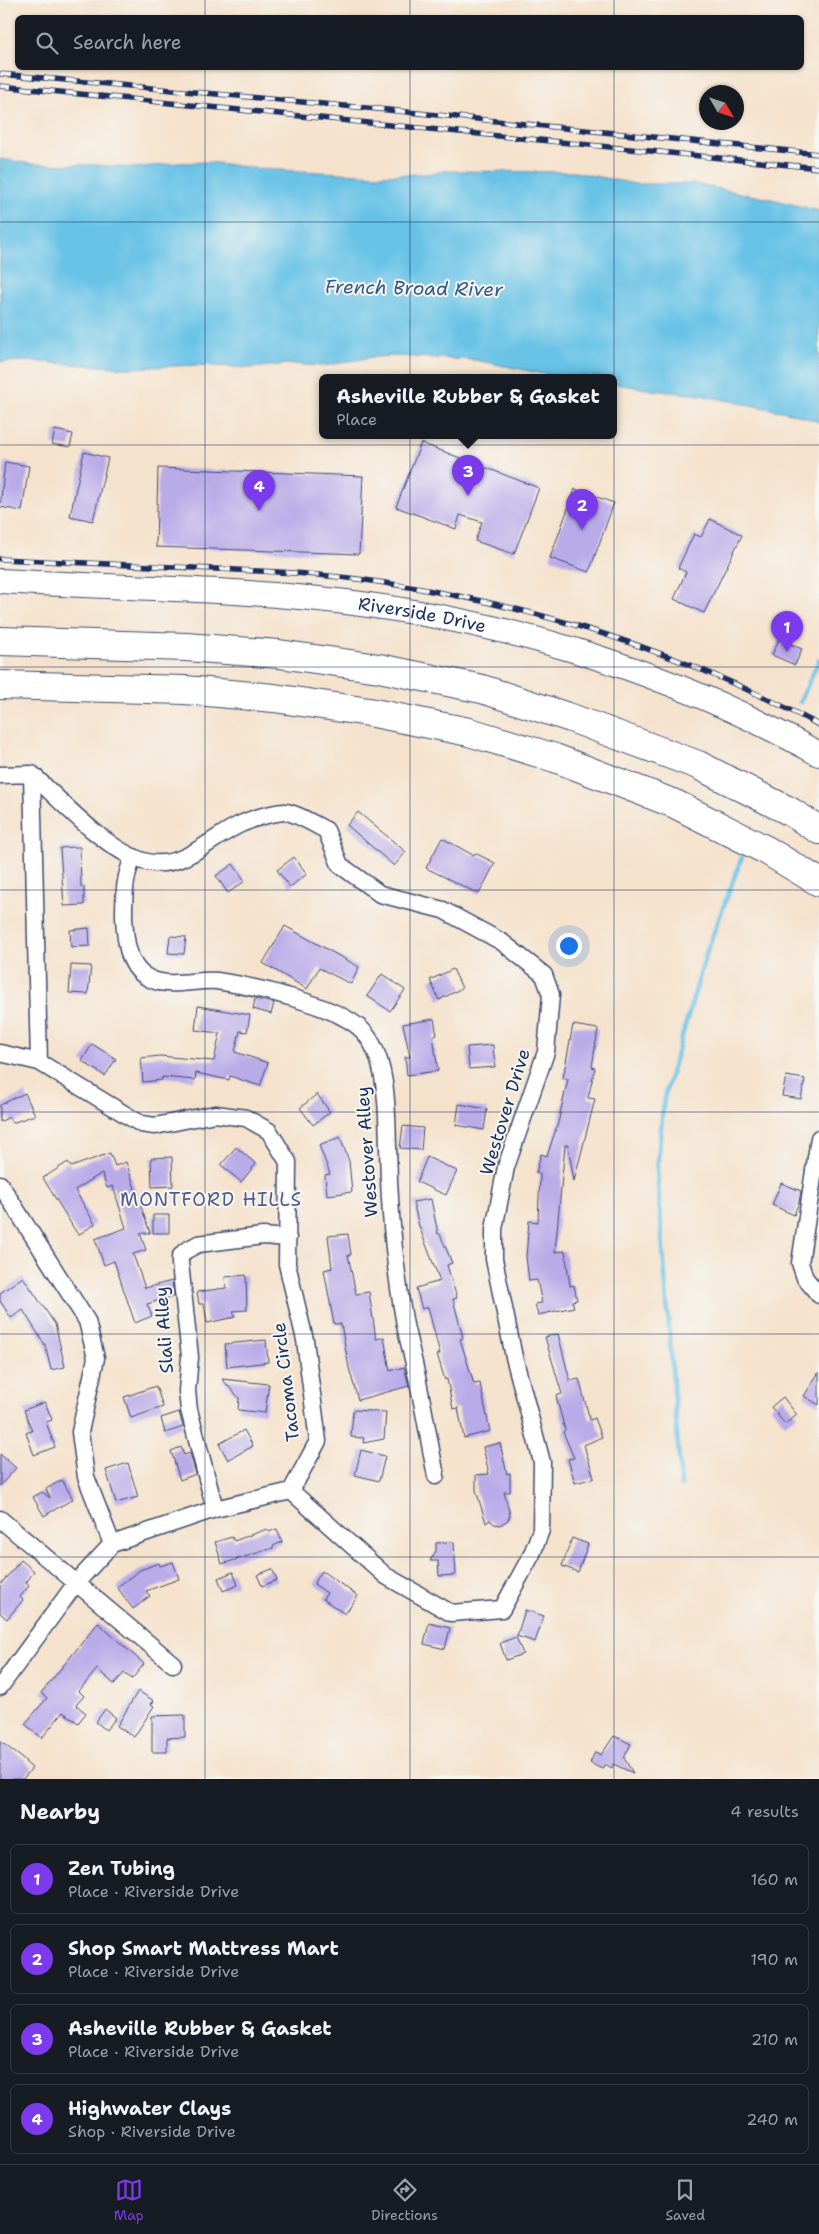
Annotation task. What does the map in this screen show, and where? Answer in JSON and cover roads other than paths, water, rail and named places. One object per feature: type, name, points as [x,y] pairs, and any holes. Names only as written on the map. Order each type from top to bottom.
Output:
[{"type":"highway","points":[[0,641],[186,647],[279,654],[379,668],[482,689],[571,718],[698,765],[791,812],[819,830]]},
{"type":"highway","points":[[0,685],[185,690],[274,698],[369,712],[469,732],[554,758],[675,804],[766,850],[819,882]]},
{"type":"main road","name":"Riverside Drive","points":[[0,581],[246,593],[319,599],[467,622],[600,658],[658,679],[734,709],[819,754]]},
{"type":"street","points":[[0,775],[32,774],[39,1062]]},
{"type":"street","name":"Westover Drive","points":[[32,774],[91,829],[134,857],[154,863],[174,861],[191,855],[244,823],[286,812],[326,830],[340,865],[380,894],[443,910],[502,942],[544,975],[551,995],[546,1052],[506,1167],[494,1229],[494,1259],[508,1327],[542,1462],[541,1530],[532,1554],[502,1609],[451,1613],[386,1576],[291,1491]]},
{"type":"street","name":"Westover Alley","points":[[134,857],[128,869],[126,880],[124,924],[132,962],[145,976],[156,981],[172,983],[215,981],[313,1004],[354,1023],[366,1035],[372,1045],[385,1086],[388,1117],[390,1211],[405,1326],[436,1476]]},
{"type":"street","name":"Tacoma Circle","points":[[0,1053],[39,1062],[141,1124],[155,1126],[215,1114],[246,1118],[269,1131],[288,1162],[287,1264],[305,1340],[318,1441],[291,1491]]},
{"type":"street","points":[[819,1138],[800,1263],[805,1278],[819,1295]]},
{"type":"street","points":[[0,1184],[87,1322],[96,1358],[80,1432],[86,1477],[112,1544]]},
{"type":"street","name":"Slali Alley","points":[[215,1509],[190,1410],[187,1390],[190,1357],[180,1273],[180,1257],[188,1248],[198,1244],[263,1236],[288,1238]]},
{"type":"street","points":[[0,1687],[76,1583],[112,1544],[215,1509],[291,1491]]},
{"type":"street","points":[[0,1519],[173,1664]]},
{"type":"water","name":"French Broad River","points":[[0,159],[32,164],[135,168],[177,163],[210,162],[260,169],[378,175],[428,174],[444,171],[574,172],[635,184],[694,184],[776,200],[819,211],[819,422],[791,413],[700,395],[652,390],[617,384],[617,374],[544,374],[475,360],[395,356],[372,357],[324,366],[288,364],[250,368],[198,365],[127,368],[27,361],[0,362]]},
{"type":"waterway","points":[[800,702],[819,660]]},
{"type":"waterway","points":[[681,1486],[657,1170],[664,1098],[707,951],[742,857]]},
{"type":"railway","points":[[0,74],[388,110],[819,154]]},
{"type":"railway","points":[[0,86],[819,168]]},
{"type":"railway","points":[[0,559],[314,575],[385,583],[442,593],[554,619],[662,654],[768,699],[819,725]]},
{"type":"place","name":"Asheville Rubber & Gasket","points":[[468,496]]},
{"type":"place","name":"Highwater Clays","points":[[259,511]]},
{"type":"place","name":"Shop Smart Mattress Mart","points":[[582,530]]},
{"type":"place","name":"Zen Tubing","points":[[787,652]]},
{"type":"district","name":"MONTFORD HILLS","points":[[211,1199]]}]
